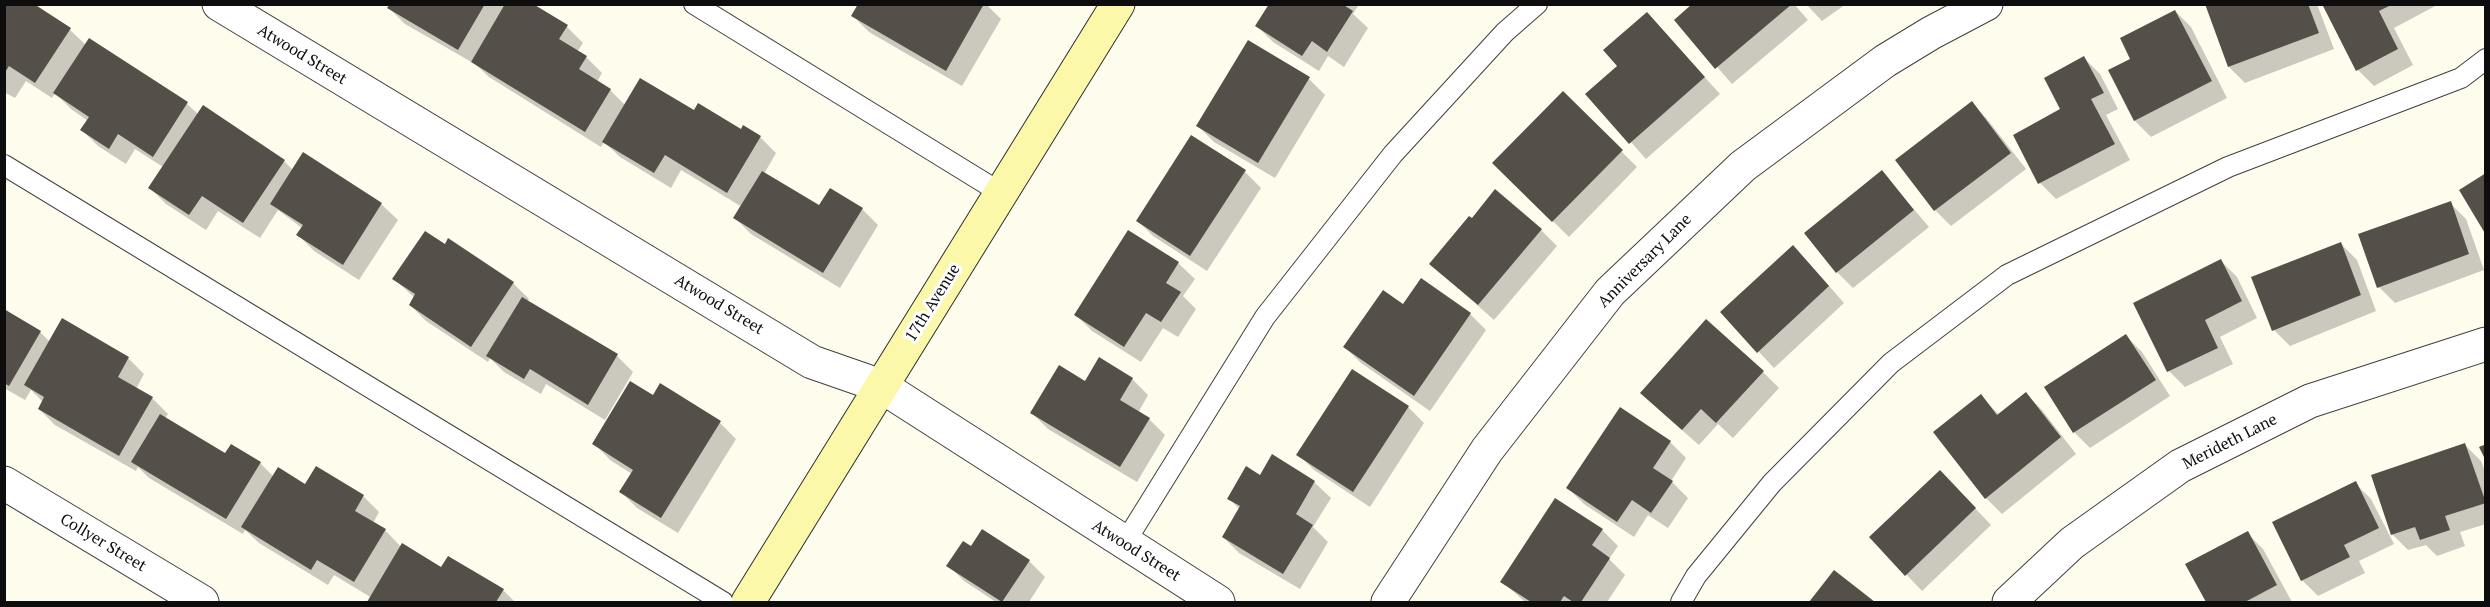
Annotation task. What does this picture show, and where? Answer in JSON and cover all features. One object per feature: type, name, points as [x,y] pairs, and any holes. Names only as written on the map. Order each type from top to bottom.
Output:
[{"type":"main road","name":"17th Avenue","points":[[748,603],[1118,4]]},
{"type":"street","name":"Atwood Street","points":[[219,4],[812,362],[881,386],[1218,603]]},
{"type":"street","name":"Anniversary Lane","points":[[1388,603],[1487,450],[1610,292],[1743,166],[1885,61],[1986,4]]},
{"type":"street","name":"Merideth Lane","points":[[2009,603],[2072,543],[2180,466],[2310,401],[2486,344]]},
{"type":"street","name":"Collyer Street","points":[[4,483],[202,603]]},
{"type":"lane","points":[[694,4],[1001,194]]},
{"type":"lane","points":[[1124,543],[1265,317],[1393,154],[1505,32],[1537,4]]},
{"type":"lane","points":[[1681,603],[1696,576],[1779,475],[1891,363],[2007,275],[2228,167],[2461,78],[2486,59]]},
{"type":"lane","points":[[4,165],[723,603]]},
{"type":"building","points":[[4,4],[34,4],[71,28],[35,83],[9,66],[4,74]]},
{"type":"building","points":[[390,4],[485,4],[458,50],[387,8]]},
{"type":"building","points":[[505,4],[533,4],[568,25],[559,39],[587,56],[579,69],[611,89],[585,132],[471,62]]},
{"type":"building","points":[[858,4],[984,4],[946,71],[851,16]]},
{"type":"building","points":[[1269,4],[1342,4],[1353,11],[1327,52],[1312,41],[1302,56],[1255,26]]},
{"type":"building","points":[[1692,4],[1792,4],[1715,69],[1674,20]]},
{"type":"building","points":[[2205,4],[2308,4],[2319,33],[2228,67]]},
{"type":"building","points":[[2322,4],[2393,4],[2379,11],[2398,49],[2356,71]]},
{"type":"building","points":[[2175,10],[2212,81],[2134,121],[2108,70],[2130,59],[2120,38]]},
{"type":"building","points":[[1647,12],[1705,77],[1629,144],[1585,94],[1617,66],[1603,50]]},
{"type":"building","points":[[89,38],[188,102],[153,157],[118,134],[109,149],[80,130],[89,117],[53,93]]},
{"type":"building","points":[[1248,40],[1310,77],[1258,163],[1196,126]]},
{"type":"building","points":[[2084,56],[2104,93],[2091,99],[2115,144],[2038,184],[2013,135],[2060,109],[2044,78]]},
{"type":"building","points":[[640,78],[694,110],[698,103],[741,129],[743,125],[761,136],[727,193],[665,155],[654,173],[602,142]]},
{"type":"building","points":[[1563,91],[1623,150],[1552,222],[1492,163]]},
{"type":"building","points":[[1972,101],[2011,153],[1934,211],[1895,160]]},
{"type":"building","points":[[203,105],[285,160],[243,223],[202,196],[189,215],[148,188]]},
{"type":"building","points":[[1191,135],[1246,170],[1190,256],[1136,221]]},
{"type":"building","points":[[303,152],[382,203],[343,265],[296,235],[303,225],[270,204]]},
{"type":"building","points":[[1882,170],[1914,210],[1836,273],[1804,233]]},
{"type":"building","points":[[762,171],[819,205],[830,188],[863,208],[823,273],[733,218]]},
{"type":"building","points":[[2486,173],[2486,235],[2459,190]]},
{"type":"building","points":[[1495,189],[1542,229],[1478,305],[1429,264],[1469,216],[1472,218]]},
{"type":"building","points":[[2451,201],[2469,254],[2377,288],[2358,234]]},
{"type":"building","points":[[1128,230],[1179,262],[1166,283],[1181,292],[1161,322],[1146,313],[1124,347],[1074,315]]},
{"type":"building","points":[[425,231],[445,244],[448,238],[514,282],[471,347],[409,305],[415,294],[392,279]]},
{"type":"building","points":[[2341,242],[2361,295],[2272,331],[2251,277]]},
{"type":"building","points":[[1793,245],[1829,286],[1757,353],[1720,312]]},
{"type":"building","points":[[2221,259],[2242,301],[2205,320],[2218,348],[2167,372],[2133,303]]},
{"type":"building","points":[[1421,278],[1471,313],[1414,396],[1343,347],[1383,290],[1403,304]]},
{"type":"building","points":[[522,297],[618,354],[588,405],[530,369],[524,379],[486,356]]},
{"type":"building","points":[[4,309],[41,331],[9,386],[4,383]]},
{"type":"building","points":[[62,318],[129,357],[118,377],[153,397],[119,456],[38,409],[44,397],[24,385]]},
{"type":"building","points":[[1706,319],[1764,371],[1716,423],[1701,409],[1682,430],[1640,393]]},
{"type":"building","points":[[2126,334],[2156,380],[2073,433],[2044,387]]},
{"type":"building","points":[[1099,357],[1133,378],[1120,400],[1150,418],[1120,467],[1030,413],[1059,365],[1085,381]]},
{"type":"building","points":[[1352,369],[1409,406],[1353,492],[1296,455]]},
{"type":"building","points":[[630,381],[653,395],[660,383],[721,421],[661,518],[619,492],[633,470],[592,444]]},
{"type":"building","points":[[2026,392],[2061,437],[1985,499],[1933,432],[1981,394],[1997,415]]},
{"type":"building","points":[[1620,407],[1671,441],[1653,468],[1673,481],[1651,513],[1632,500],[1617,522],[1566,488]]},
{"type":"building","points":[[160,414],[225,453],[231,444],[261,462],[226,519],[131,462]]},
{"type":"building","points":[[2465,443],[2486,503],[2445,516],[2450,530],[2420,540],[2415,527],[2391,535],[2371,475]]},
{"type":"building","points":[[2486,444],[2486,461],[2479,447]]},
{"type":"building","points":[[1272,454],[1315,481],[1296,514],[1313,525],[1283,574],[1222,537],[1240,506],[1227,499],[1246,466],[1260,475]]},
{"type":"building","points":[[316,466],[364,495],[355,511],[386,529],[354,582],[317,560],[311,570],[241,527],[278,467],[305,484]]},
{"type":"building","points":[[1940,470],[1976,508],[1905,576],[1869,537]]},
{"type":"building","points":[[2356,481],[2379,528],[2344,545],[2350,557],[2301,581],[2272,522]]},
{"type":"building","points":[[1555,498],[1603,529],[1592,545],[1610,558],[1581,602],[1573,602],[1564,596],[1560,602],[1531,602],[1500,582]]},
{"type":"building","points":[[982,529],[1030,560],[1002,602],[946,566],[963,541],[971,546]]},
{"type":"building","points":[[2248,531],[2277,585],[2245,602],[2206,602],[2185,564]]},
{"type":"building","points":[[402,543],[441,567],[448,556],[504,589],[496,602],[367,602]]},
{"type":"building","points":[[1834,570],[1875,602],[1809,602]]}]
